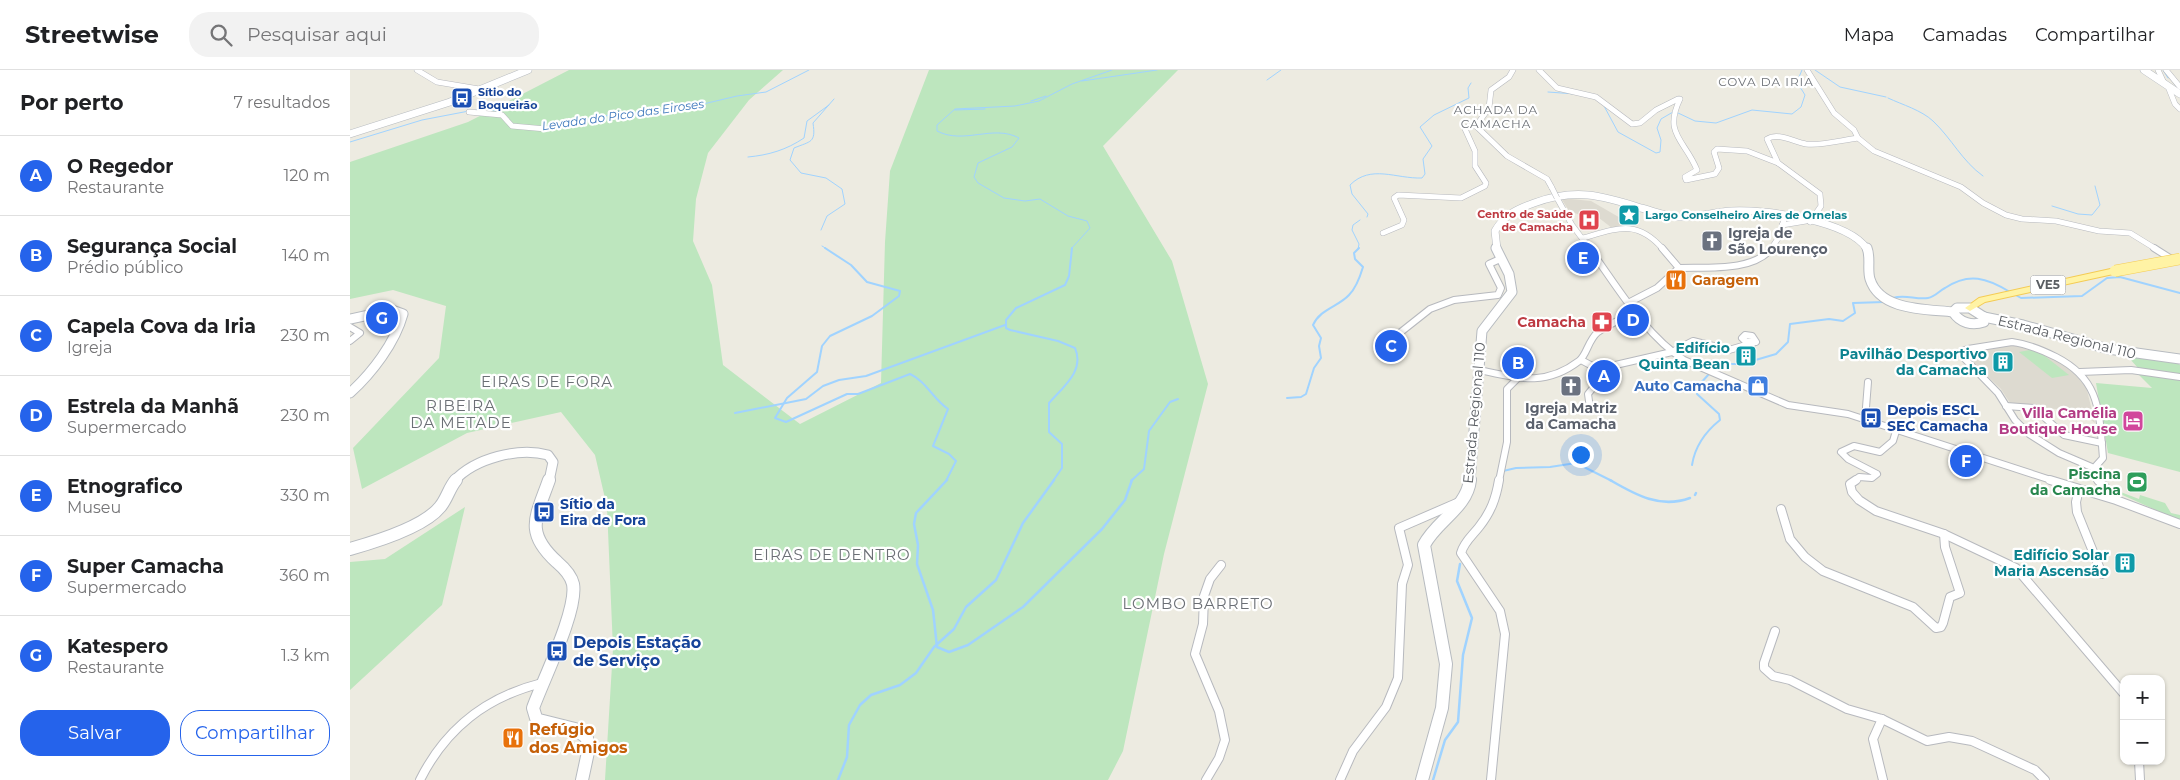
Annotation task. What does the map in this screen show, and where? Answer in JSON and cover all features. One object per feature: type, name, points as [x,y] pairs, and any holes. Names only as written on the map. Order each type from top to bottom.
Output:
[{"type":"main road","points":[[350,134],[450,102],[528,70]]},
{"type":"main road","points":[[2144,70],[2164,84],[2172,85],[2180,94]]},
{"type":"main road","name":"Estrada Regional 110","points":[[1422,780],[1442,708],[1446,684],[1446,664],[1424,545],[1429,535],[1464,501],[1469,487],[1482,331],[1490,317],[1506,303],[1512,291],[1510,279],[1494,242],[1500,222],[1521,208],[1562,192],[1593,194],[1675,216],[1692,216],[1733,210],[1770,213],[1842,231],[1864,246],[1870,254],[1870,280],[1875,289],[1887,298],[1906,306],[1953,312]]},
{"type":"main road","name":"VE5","points":[[1970,308],[1982,300],[2180,259]]},
{"type":"main road","points":[[1957,308],[1970,308],[1984,318],[1981,324],[1959,320],[1953,312],[1957,308]]},
{"type":"main road","points":[[350,319],[392,310],[403,314],[399,325],[368,376],[350,393]]},
{"type":"main road","name":"Estrada Regional 110","points":[[1984,318],[2017,322],[2086,343],[2124,352],[2180,359]]},
{"type":"main road","points":[[350,549],[398,530],[437,511],[446,500],[455,479],[470,468],[530,451],[548,455],[553,462],[553,467],[536,523],[536,537],[539,544],[571,578],[573,590],[564,623],[533,708],[536,718],[544,723],[581,729],[587,736],[589,745],[582,780]]},
{"type":"street","points":[[417,70],[437,82],[478,89]]},
{"type":"street","points":[[1476,126],[1489,108],[1491,90],[1509,78],[1513,70]]},
{"type":"street","points":[[1539,70],[1557,88],[1596,97],[1632,124],[1640,123],[1656,110],[1680,99],[1672,119],[1672,125],[1682,147],[1694,163],[1696,170],[1685,177],[1686,180],[1694,180],[1715,174],[1719,168],[1714,152],[1717,149],[1747,151],[1778,163],[1820,194],[1821,206],[1808,221],[1782,225]]},
{"type":"street","points":[[1808,70],[1815,85],[1831,105],[1834,113],[1853,127],[1858,138],[1874,151],[1962,187],[1983,203],[2006,215],[2022,219],[2056,221],[2099,231],[2130,233],[2180,264]]},
{"type":"street","points":[[2158,70],[2165,82],[2164,84]]},
{"type":"street","points":[[2166,70],[2172,85]]},
{"type":"street","points":[[2180,82],[2169,88],[2172,99],[2180,109]]},
{"type":"street","points":[[2172,85],[2180,87]]},
{"type":"street","points":[[469,112],[502,115],[512,126],[528,129],[546,129]]},
{"type":"street","points":[[1383,233],[1402,225],[1404,220],[1394,198],[1398,195],[1461,198],[1485,186],[1486,182],[1475,166],[1475,151],[1464,129],[1469,126],[1476,126],[1507,156],[1547,180],[1570,220],[1636,312],[1672,352],[1684,360],[1788,406],[1839,412],[2116,500],[2180,524]]},
{"type":"street","points":[[1778,163],[1767,139],[1769,137],[1777,136],[1807,144],[1858,138]]},
{"type":"street","points":[[1770,213],[1782,225]]},
{"type":"street","points":[[1630,302],[1657,288],[1680,268],[1733,264],[1762,258],[1773,246],[1785,216]]},
{"type":"street","points":[[1583,238],[1619,227],[1636,228],[1653,238],[1680,268]]},
{"type":"street","points":[[1387,343],[1430,309],[1454,300],[1498,295],[1501,292],[1500,283],[1489,264],[1500,259]]},
{"type":"street","points":[[1479,370],[1518,378],[1546,379],[1581,360],[1588,343],[1598,332],[1636,312]]},
{"type":"street","points":[[350,327],[360,333],[350,341]]},
{"type":"street","points":[[1595,369],[1672,352],[1693,341],[1732,350],[1753,343],[1756,340],[1752,336],[1745,335],[1732,350]]},
{"type":"street","points":[[2094,468],[2103,458],[2102,443],[2093,392],[2086,378],[2080,372],[2040,349],[2022,344],[1999,344],[1962,351],[1962,356],[1998,393],[2021,426],[2037,440],[2059,453],[2094,468],[2099,483],[2116,500]]},
{"type":"street","points":[[1666,345],[1682,347]]},
{"type":"street","points":[[1682,347],[1684,360]]},
{"type":"street","points":[[1581,360],[1595,369],[1600,379],[1592,385],[1588,393],[1590,408]]},
{"type":"street","points":[[2080,372],[2131,370],[2180,377]]},
{"type":"street","points":[[1492,780],[1505,634],[1500,611],[1467,565],[1461,553],[1463,546],[1480,526],[1495,502],[1507,442],[1507,389],[1518,378]]},
{"type":"street","points":[[1865,420],[1868,382]]},
{"type":"street","points":[[2006,406],[2034,408],[2064,435],[2102,443]]},
{"type":"street","points":[[1896,431],[1893,442],[1880,452],[1851,446],[1843,448],[1840,452],[1848,459],[1866,465],[1877,474],[1872,478],[1859,477],[1850,484],[1852,492],[1859,500],[1876,511],[1944,534],[2011,564],[2021,572],[2120,689]]},
{"type":"street","points":[[2095,494],[2099,483]]},
{"type":"street","points":[[2079,489],[2076,502],[2077,512],[2102,574]]},
{"type":"street","points":[[1340,780],[1343,764],[1387,706],[1399,676],[1402,642],[1400,608],[1402,584],[1408,565],[1399,528],[1464,501]]},
{"type":"street","points":[[1781,509],[1790,538],[1805,557],[1823,571],[1913,607],[1936,628],[1940,627],[1943,623],[1950,597],[1960,593],[1945,547],[1944,534]]},
{"type":"street","points":[[1206,780],[1219,758],[1225,740],[1219,711],[1195,654],[1203,624],[1204,596],[1210,579],[1221,565]]},
{"type":"street","points":[[1775,631],[1764,663],[1768,672],[1773,676],[1807,687],[1863,715],[1882,719],[1927,741],[1949,737],[1972,741],[2035,770],[2045,780]]},
{"type":"street","points":[[420,780],[443,738],[465,720],[510,691],[542,683]]},
{"type":"street","points":[[1882,719],[1873,739],[1883,780]]},
{"type":"street","points":[[2139,765],[2140,780]]},
{"type":"shaded area","points":[[1561,198],[1591,201],[1629,223],[1612,228],[1590,211],[1583,216],[1569,211]]},
{"type":"shaded area","points":[[2013,345],[2033,348],[2062,363],[2085,382],[2095,423],[2087,417],[2056,409],[2012,406],[2001,389],[1967,357],[1973,351]]},
{"type":"green space","points":[[569,70],[783,70],[749,100],[708,153],[696,199],[693,241],[712,285],[723,365],[800,424],[881,383],[885,242],[890,171],[929,70],[1178,70],[1103,146],[1172,261],[1208,384],[1164,554],[1123,751],[1108,780],[605,780],[613,649],[607,507],[595,455],[561,412],[467,433],[362,489],[353,448],[439,358],[446,306],[393,290],[350,299],[350,162],[468,122]]},
{"type":"green space","points":[[2036,349],[2069,375],[2052,378],[2019,352]]},
{"type":"green space","points":[[2118,352],[2175,362],[2180,365],[2180,374],[2138,368],[2130,359]]},
{"type":"green space","points":[[2135,371],[2180,377],[2180,472],[2108,453],[2096,383],[2152,388]]},
{"type":"green space","points":[[2118,491],[2139,499],[2140,495],[2165,503],[2171,513],[2180,515],[2180,521],[2118,493]]},
{"type":"green space","points":[[465,507],[442,605],[350,690],[350,562],[385,559]]},
{"type":"waterway","name":"Levada do Pico das Eiroses","points":[[547,128],[601,116],[678,110],[737,96],[766,92],[809,70]]},
{"type":"waterway","points":[[1071,249],[1090,228],[1087,221],[1068,216],[1040,199],[1025,201],[1004,198],[978,183],[974,177],[978,163],[1012,147],[1019,138],[999,133],[968,136],[947,135],[937,131],[937,125],[955,109],[1015,106],[1039,101],[1072,84],[1112,70]]},
{"type":"waterway","points":[[1082,81],[1157,70]]},
{"type":"waterway","points":[[1267,80],[1281,70]]},
{"type":"waterway","points":[[1676,112],[1695,121],[1716,123],[1752,110],[1792,114],[1801,107],[1805,95],[1797,82],[1802,70]]},
{"type":"waterway","points":[[1815,70],[1840,87],[1886,97]]},
{"type":"waterway","points":[[2163,70],[2168,78]]},
{"type":"waterway","points":[[1367,217],[1368,214],[1352,194],[1350,185],[1366,175],[1375,174],[1422,178],[1425,174],[1423,159],[1432,146],[1420,127],[1434,115],[1469,98],[1468,88],[1471,83]]},
{"type":"waterway","points":[[1548,92],[1575,94]]},
{"type":"waterway","points":[[1031,101],[1046,96]]},
{"type":"waterway","points":[[1888,98],[1917,111],[1933,121],[1969,164],[1983,176]]},
{"type":"waterway","points":[[828,106],[834,99]]},
{"type":"waterway","points":[[748,157],[777,151],[791,146],[804,138],[807,121],[828,106]]},
{"type":"waterway","points":[[821,230],[827,216],[845,204],[842,189],[826,178],[801,173],[790,160],[794,148],[805,144],[813,138],[813,123],[828,106]]},
{"type":"waterway","points":[[1604,106],[1618,132],[1656,153],[1660,152],[1661,140],[1657,128],[1661,119],[1673,112]]},
{"type":"waterway","name":"Levada do Pico das Eiroses","points":[[476,110],[490,109],[502,113]]},
{"type":"waterway","points":[[955,110],[985,109]]},
{"type":"waterway","name":"Levada do Pico das Eiroses","points":[[350,142],[422,120],[469,111]]},
{"type":"waterway","points":[[2052,206],[2078,214],[2092,215],[2100,205],[2095,186]]},
{"type":"waterway","points":[[1358,249],[1359,244],[1352,230],[1353,225],[1360,220]]},
{"type":"waterway","points":[[822,246],[827,249]]},
{"type":"waterway","points":[[784,403],[787,398],[817,372],[822,346],[830,336],[872,316],[899,296],[900,291],[867,282],[851,265],[825,248]]},
{"type":"waterway","points":[[1053,481],[1062,468],[1062,444],[1049,432],[1049,403],[1066,385],[1075,371],[1077,364],[1075,348],[1058,341],[1010,330],[1006,328],[1006,320],[1016,308],[1065,285],[1069,276],[1072,248]]},
{"type":"waterway","points":[[1287,398],[1301,397],[1306,394],[1314,368],[1321,358],[1319,346],[1321,338],[1313,325],[1320,315],[1345,299],[1354,289],[1363,267],[1355,259],[1354,253],[1358,249]]},
{"type":"waterway","points":[[2014,294],[2021,298],[2082,296],[2107,278],[2120,277],[2180,293]]},
{"type":"waterway","points":[[1893,298],[1930,297],[1954,283],[1970,279],[1986,280],[2010,292]]},
{"type":"waterway","points":[[1713,371],[1723,364],[1742,364],[1776,354],[1788,342],[1790,324],[1829,319],[1843,321],[1855,313],[1853,303],[1884,302]]},
{"type":"waterway","points":[[784,403],[806,399],[823,386],[839,380],[866,376],[1005,325]]},
{"type":"waterway","points":[[784,403],[775,418],[786,422],[847,394],[858,394],[910,374],[921,381],[948,409],[933,446],[949,454],[956,461],[946,481]]},
{"type":"waterway","points":[[1692,465],[1702,440],[1720,420],[1719,414],[1697,394],[1699,385],[1709,374]]},
{"type":"waterway","points":[[1132,480],[1144,469],[1149,431],[1170,402],[1178,399]]},
{"type":"waterway","points":[[735,413],[784,403]]},
{"type":"waterway","points":[[1503,471],[1516,468],[1550,467],[1576,463],[1610,480]]},
{"type":"waterway","points":[[937,645],[933,610],[917,564],[918,545],[914,524],[916,513],[947,480]]},
{"type":"waterway","points":[[937,645],[954,629],[966,607],[996,580],[1023,523],[1054,480]]},
{"type":"waterway","points":[[937,645],[937,647],[949,652],[968,645],[1023,607],[1102,529],[1125,500],[1132,480]]},
{"type":"waterway","points":[[1610,480],[1648,499],[1668,502],[1690,498]]},
{"type":"waterway","points":[[1433,780],[1445,740],[1458,722],[1463,655],[1472,618],[1457,581],[1460,564]]},
{"type":"waterway","points":[[838,780],[847,757],[849,725],[860,705],[871,695],[900,685],[916,673],[937,645]]},
{"type":"place","name":"Sítio do Boqueirão","points":[[462,98]]},
{"type":"place","name":"Largo Conselheiro Aires de Ornelas","points":[[1629,215]]},
{"type":"place","name":"Centro de Saúde de Camacha","points":[[1589,220]]},
{"type":"place","name":"Igreja de São Lourenço","points":[[1712,241]]},
{"type":"place","name":"Etnografico","points":[[1583,258]]},
{"type":"place","name":"Garagem","points":[[1676,280]]},
{"type":"place","name":"Katespero","points":[[382,318]]},
{"type":"place","name":"Estrela da Manhã","points":[[1633,320]]},
{"type":"place","name":"Camacha","points":[[1602,322]]},
{"type":"place","name":"Capela Cova da Iria","points":[[1391,346]]},
{"type":"place","name":"Edifício Quinta Bean","points":[[1746,356]]},
{"type":"place","name":"Pavilhão Desportivo da Camacha","points":[[2003,362]]},
{"type":"place","name":"Segurança Social","points":[[1518,363]]},
{"type":"place","name":"O Regedor","points":[[1604,376]]},
{"type":"place","name":"Igreja Matriz da Camacha","points":[[1571,386]]},
{"type":"place","name":"Auto Camacha","points":[[1758,386]]},
{"type":"place","name":"Depois ESCL SEC Camacha","points":[[1871,418]]},
{"type":"place","name":"Villa Camélia Boutique House","points":[[2133,421]]},
{"type":"place","name":"Super Camacha","points":[[1966,461]]},
{"type":"place","name":"Piscina da Camacha","points":[[2137,482]]},
{"type":"place","name":"Sítio da Eira de Fora","points":[[544,512]]},
{"type":"place","name":"Edifício Solar Maria Ascensão","points":[[2125,563]]},
{"type":"place","name":"Depois Estação de Serviço","points":[[557,651]]},
{"type":"place","name":"Refúgio dos Amigos","points":[[513,738]]},
{"type":"district","name":"COVA DA IRIA","points":[[1766,82]]},
{"type":"district","name":"ACHADA DA CAMACHA","points":[[1496,117]]},
{"type":"district","name":"EIRAS DE FORA","points":[[547,382]]},
{"type":"district","name":"RIBEIRA DA METADE","points":[[461,414]]},
{"type":"district","name":"EIRAS DE DENTRO","points":[[832,555]]},
{"type":"district","name":"LOMBO BARRETO","points":[[1198,604]]}]
